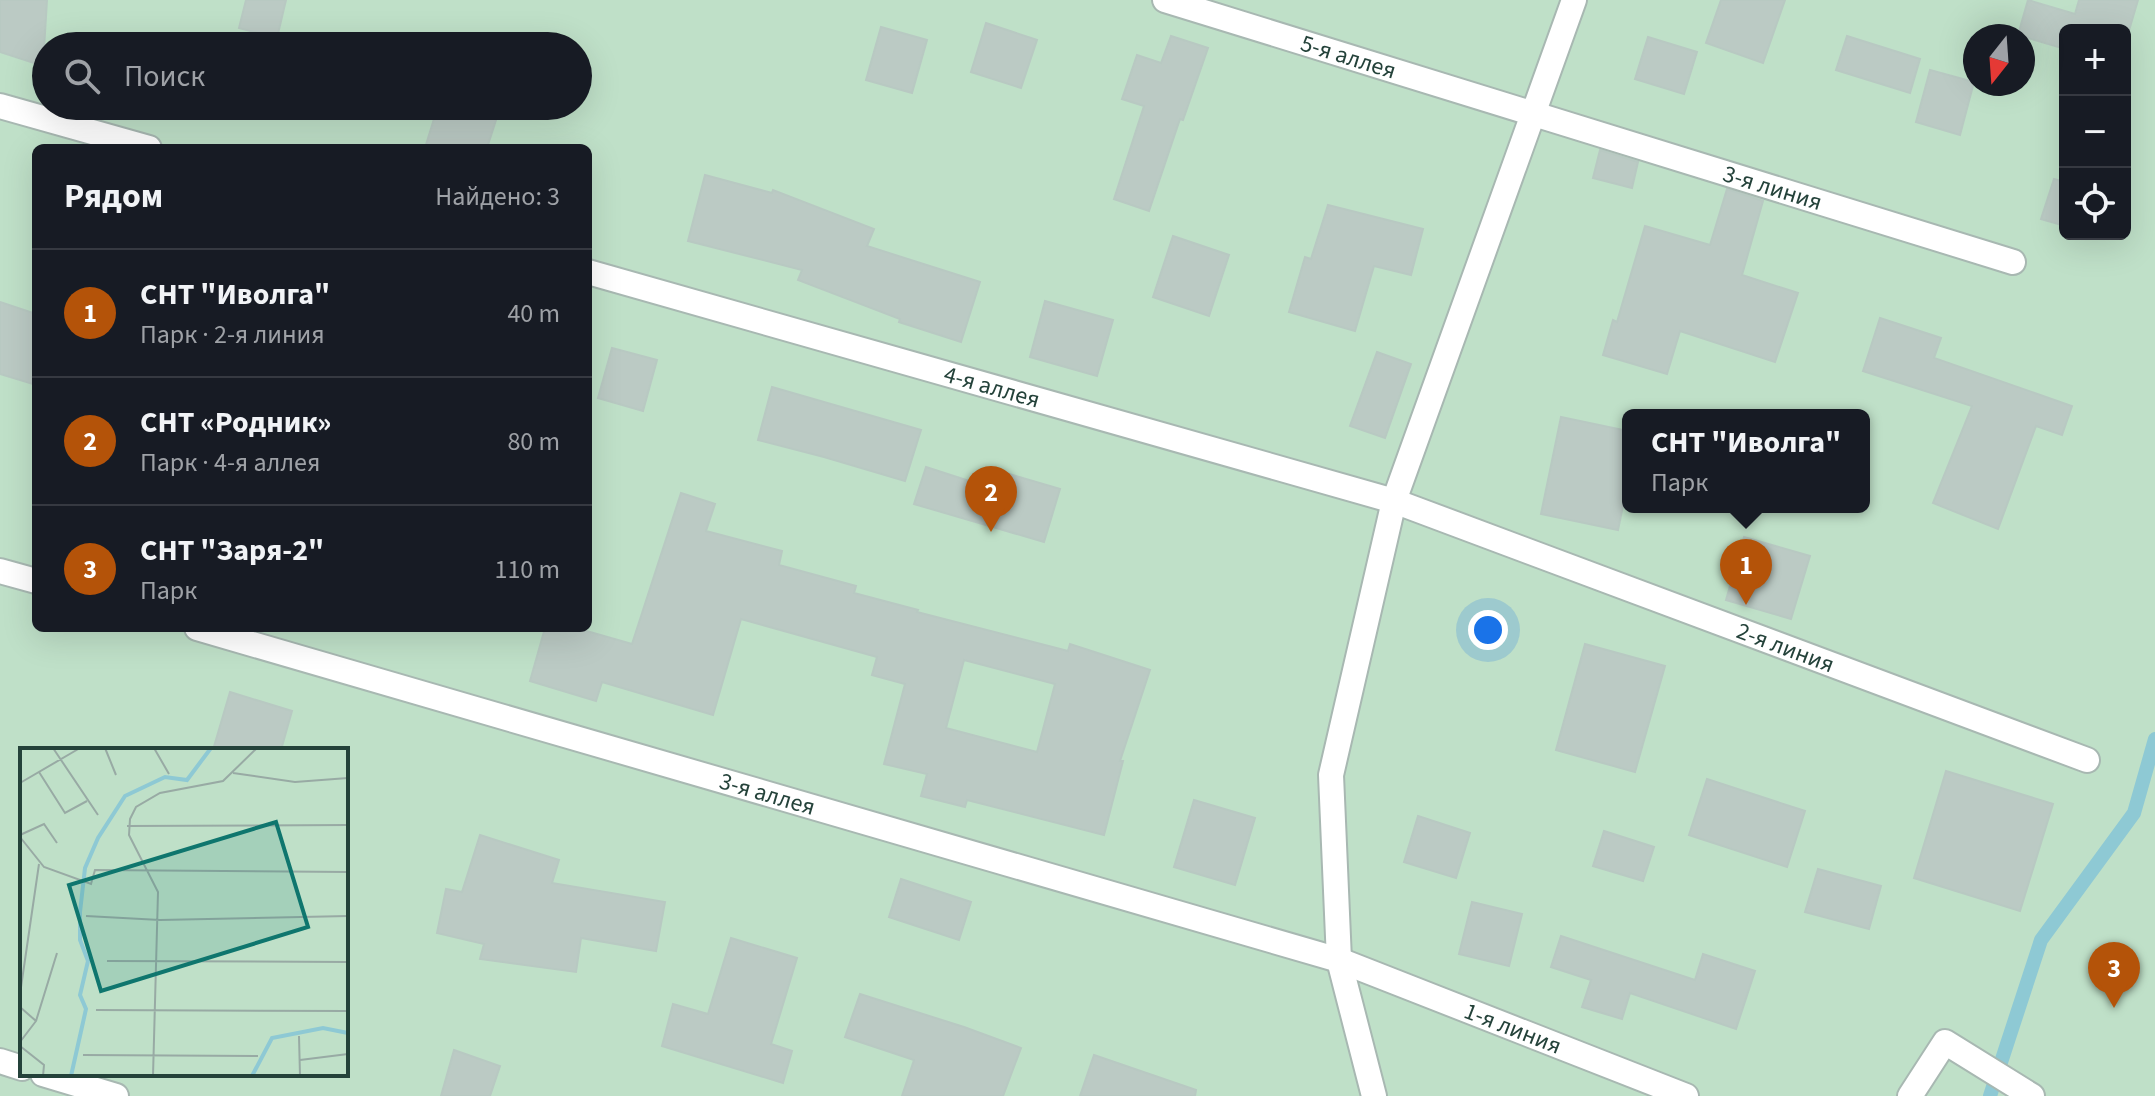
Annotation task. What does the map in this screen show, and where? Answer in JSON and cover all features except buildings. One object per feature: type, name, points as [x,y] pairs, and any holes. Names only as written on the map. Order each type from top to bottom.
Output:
[{"type":"street","name":"5-я аллея","points":[[1165,0],[1533,112]]},
{"type":"street","points":[[1374,1096],[1339,960],[1331,775],[1394,501],[1574,0]]},
{"type":"street","points":[[0,106],[32,115]]},
{"type":"street","name":"3-я линия","points":[[1533,112],[2013,262]]},
{"type":"street","points":[[50,120],[135,144]]},
{"type":"street","name":"4-я аллея","points":[[592,273],[1394,501]]},
{"type":"street","name":"2-я линия","points":[[1394,501],[2087,760]]},
{"type":"street","points":[[0,571],[32,580]]},
{"type":"street","name":"3-я аллея","points":[[211,632],[1339,960]]},
{"type":"street","name":"1-я линия","points":[[1339,960],[1686,1096]]},
{"type":"street","points":[[1910,1096],[1945,1042],[2027,1093]]},
{"type":"street","points":[[0,1061],[20,1067]]},
{"type":"street","points":[[50,1076],[116,1096]]},
{"type":"green space","points":[[0,0],[2155,0],[2155,1096],[0,1096]]},
{"type":"waterway","points":[[1990,1096],[2041,940],[2134,813],[2155,739]]},
{"type":"place","name":"СНТ «Родник»","points":[[991,532]]},
{"type":"place","name":"СНТ \"Иволга\"","points":[[1746,605]]},
{"type":"place","name":"СНТ \"Заря-2\"","points":[[2114,1008]]}]
